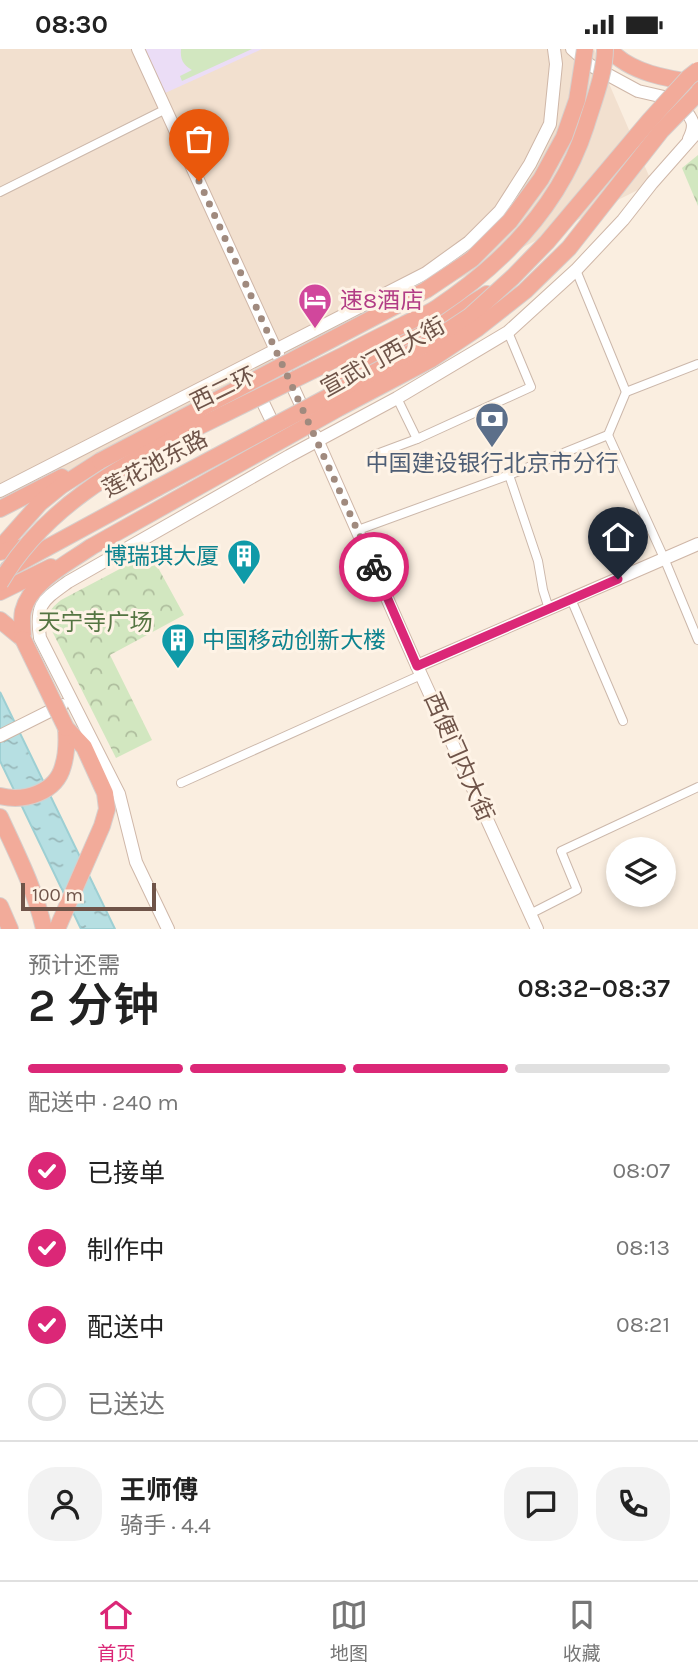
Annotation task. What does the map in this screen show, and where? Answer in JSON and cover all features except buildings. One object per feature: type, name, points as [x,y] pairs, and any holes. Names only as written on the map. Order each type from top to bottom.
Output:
[{"type":"highway","name":"西二环","points":[[0,550],[40,503],[100,461],[426,290],[472,258],[510,221],[541,179],[564,137],[577,100],[585,49]]},
{"type":"highway","name":"西二环","points":[[0,583],[11,564],[36,535],[70,502],[101,480],[152,450],[436,308],[489,269],[526,232],[557,191],[580,144],[607,49]]},
{"type":"highway","points":[[607,49],[636,68],[662,78],[698,83]]},
{"type":"highway","name":"宣武门西大街","points":[[332,395],[439,337],[470,316],[547,242],[649,121],[698,70]]},
{"type":"highway","name":"宣武门西大街","points":[[0,592],[91,547],[430,360],[478,328],[525,291],[569,249],[661,131],[698,93]]},
{"type":"highway","name":"莲花池东路","points":[[0,572],[332,395]]},
{"type":"highway","points":[[0,509],[53,481],[100,461]]},
{"type":"highway","points":[[0,550],[31,546],[157,488]]},
{"type":"highway","points":[[57,929],[107,809],[105,793],[85,747],[66,728],[23,639],[22,621],[31,595],[45,578],[91,547]]},
{"type":"highway","points":[[0,620],[23,639]]},
{"type":"highway","points":[[0,796],[25,798],[48,787],[57,779],[65,757],[66,728]]},
{"type":"highway","points":[[0,817],[29,878],[44,929]]},
{"type":"highway","points":[[0,906],[10,929]]},
{"type":"street","name":"西便门内大街","points":[[138,49],[537,929]]},
{"type":"street","points":[[276,349],[426,273],[469,242],[500,211],[530,164],[550,124],[556,64],[554,49]]},
{"type":"street","points":[[572,49],[590,65],[638,91],[698,103]]},
{"type":"street","points":[[677,100],[693,122],[694,135]]},
{"type":"street","points":[[0,192],[166,109]]},
{"type":"street","name":"宣武门西大街","points":[[168,929],[136,862],[118,794],[40,638],[37,619],[40,606],[68,582],[397,398],[508,332],[576,269],[622,220],[694,135]]},
{"type":"street","points":[[576,269],[626,393]]},
{"type":"street","points":[[374,456],[531,387],[508,332]]},
{"type":"street","name":"莲花池东路","points":[[0,491],[276,349]]},
{"type":"street","points":[[358,530],[509,475],[608,435],[626,393],[698,364]]},
{"type":"street","points":[[245,365],[289,456]]},
{"type":"street","points":[[397,398],[417,439]]},
{"type":"street","points":[[608,435],[698,640]]},
{"type":"street","points":[[509,475],[538,561],[543,590],[550,609]]},
{"type":"street","points":[[181,783],[571,599],[698,544]]},
{"type":"street","points":[[571,599],[623,721]]},
{"type":"street","points":[[0,736],[72,700]]},
{"type":"street","points":[[530,914],[578,890],[561,851],[698,787]]},
{"type":"shaded area","points":[[0,49],[594,49],[652,183],[0,507]]},
{"type":"shaded area","points":[[142,49],[262,49],[163,94]]},
{"type":"green space","points":[[181,49],[252,49],[182,81],[180,76],[192,70],[183,61]]},
{"type":"green space","points":[[698,155],[698,206],[682,168]]},
{"type":"green space","name":"天宁寺广场","points":[[150,553],[184,615],[110,655],[152,740],[116,758],[50,627],[49,615],[61,600]]},
{"type":"water","points":[[0,692],[115,929],[81,929],[0,761]]},
{"type":"way so far","points":[[199,181],[374,567]]},
{"type":"place","name":"速8酒店","points":[[315,330]]},
{"type":"place","name":"中国建设银行北京市分行","points":[[492,449]]},
{"type":"place","name":"博瑞琪大厦","points":[[244,586]]},
{"type":"place","name":"中国移动创新大楼","points":[[178,670]]},
{"type":"route","points":[[374,567],[417,666],[618,579]]}]
